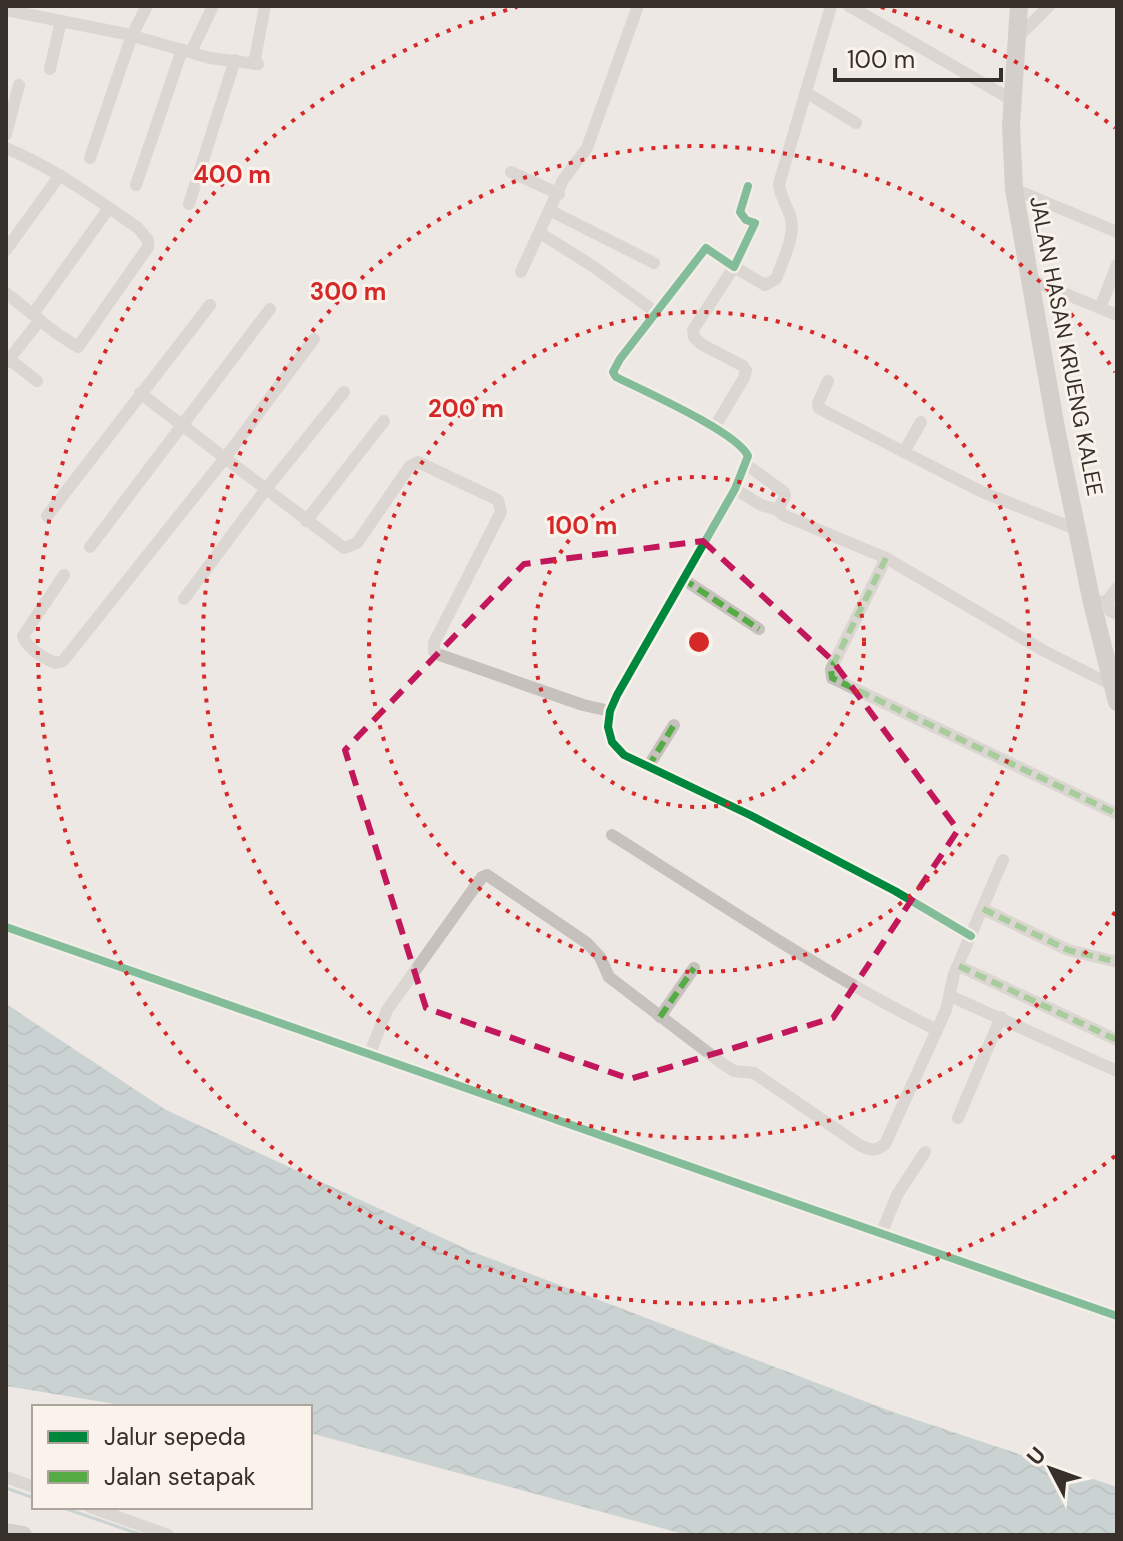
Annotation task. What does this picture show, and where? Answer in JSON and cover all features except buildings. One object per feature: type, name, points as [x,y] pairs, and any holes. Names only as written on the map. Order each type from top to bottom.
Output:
[{"type":"street","points":[[90,158],[132,35],[147,6]]},
{"type":"street","points":[[136,185],[186,51],[213,6]]},
{"type":"street","points":[[6,10],[256,64],[265,6]]},
{"type":"street","points":[[521,272],[563,180],[587,148],[638,6]]},
{"type":"street","points":[[831,6],[779,184],[792,223],[776,279],[765,285],[706,248],[613,372],[616,377],[714,428],[745,449],[748,456],[735,489],[610,711],[608,727],[612,742],[624,755],[763,822],[895,891],[971,936]]},
{"type":"street","points":[[849,6],[1014,101]]},
{"type":"street","name":"JALAN HASAN KRUENG KALEE","points":[[1019,6],[1011,126],[1014,189],[1078,530],[1100,602],[1115,694]]},
{"type":"street","points":[[1018,37],[1049,6]]},
{"type":"street","points":[[50,69],[61,21]]},
{"type":"street","points":[[189,204],[235,60]]},
{"type":"street","points":[[6,134],[19,85]]},
{"type":"street","points":[[807,93],[856,123]]},
{"type":"street","points":[[6,148],[39,162],[109,208],[145,234],[148,247],[78,347],[6,293]]},
{"type":"street","points":[[511,172],[559,194]]},
{"type":"street","points":[[6,250],[60,175]]},
{"type":"street","points":[[714,428],[746,370],[701,344],[694,337],[693,330],[734,267],[755,223],[746,220],[740,212],[748,186]]},
{"type":"street","points":[[1014,189],[1117,232]]},
{"type":"street","points":[[37,381],[8,361],[109,208]]},
{"type":"street","points":[[551,211],[654,263]]},
{"type":"street","points":[[540,233],[650,308]]},
{"type":"street","points":[[1100,308],[1117,265]]},
{"type":"street","points":[[1029,279],[1117,315]]},
{"type":"street","points":[[47,516],[210,305]]},
{"type":"street","points":[[90,547],[270,309]]},
{"type":"street","points":[[64,575],[23,636],[24,641],[55,663],[63,661],[225,458],[314,339]]},
{"type":"street","points":[[828,381],[819,398],[819,408],[1006,503],[1078,530]]},
{"type":"street","points":[[184,599],[344,392]]},
{"type":"street","points":[[140,393],[340,546],[353,546],[410,466],[418,462],[498,500],[501,512],[434,643],[434,651],[583,705],[610,711]]},
{"type":"street","points":[[306,521],[384,421]]},
{"type":"street","points":[[904,452],[921,422]]},
{"type":"street","points":[[747,465],[784,492],[778,510]]},
{"type":"street","points":[[735,489],[803,525],[851,541],[886,558],[1115,694]]},
{"type":"street","points":[[886,558],[831,669],[832,678],[1117,814]]},
{"type":"street","points":[[683,579],[759,629]]},
{"type":"street","points":[[1117,588],[1100,602],[1117,614]]},
{"type":"street","points":[[648,767],[674,725]]},
{"type":"street","points":[[612,835],[903,1014],[937,1030]]},
{"type":"street","points":[[370,1053],[381,1019],[485,875],[587,943],[600,957],[609,977],[723,1064],[734,1071],[754,1073],[870,1150],[877,1150],[885,1144],[937,1030],[950,996],[951,983],[1003,860]]},
{"type":"street","points":[[983,909],[1068,950],[1117,962]]},
{"type":"street","points":[[6,927],[1117,1316]]},
{"type":"street","points":[[959,966],[1117,1040]]},
{"type":"street","points":[[660,1017],[694,968]]},
{"type":"street","points":[[950,996],[1117,1071]]},
{"type":"street","points":[[958,1118],[1001,1017]]},
{"type":"street","points":[[881,1234],[897,1195],[925,1152]]},
{"type":"street","points":[[6,1477],[32,1486]]},
{"type":"street","points":[[96,1509],[168,1535]]},
{"type":"street","points":[[6,1532],[23,1535]]},
{"type":"highlighted area","points":[[703,541],[832,660],[958,830],[833,1018],[630,1079],[426,1008],[345,750],[524,564]]},
{"type":"water","points":[[6,1004],[166,1110],[473,1252],[893,1412],[1117,1487],[1117,1535],[687,1535],[312,1434],[312,1405],[121,1405],[6,1386]]},
{"type":"waterway","points":[[6,1488],[32,1497]]},
{"type":"waterway","points":[[67,1509],[142,1535]]},
{"type":"marked path","points":[[886,558],[831,669],[832,678],[1117,814]]},
{"type":"marked path","points":[[683,579],[759,629]]},
{"type":"marked path","points":[[648,767],[674,725]]},
{"type":"marked path","points":[[983,909],[1068,950],[1117,962]]},
{"type":"marked path","points":[[959,966],[1117,1040]]},
{"type":"marked path","points":[[660,1017],[694,968]]},
{"type":"cycle path","points":[[748,186],[740,212],[746,220],[755,223],[734,267],[706,248],[613,372],[616,377],[709,424],[740,446],[748,456],[735,489],[617,695],[610,711],[608,727],[612,742],[624,755],[750,815],[895,891],[971,936]]},
{"type":"cycle path","points":[[6,927],[1117,1316]]}]
